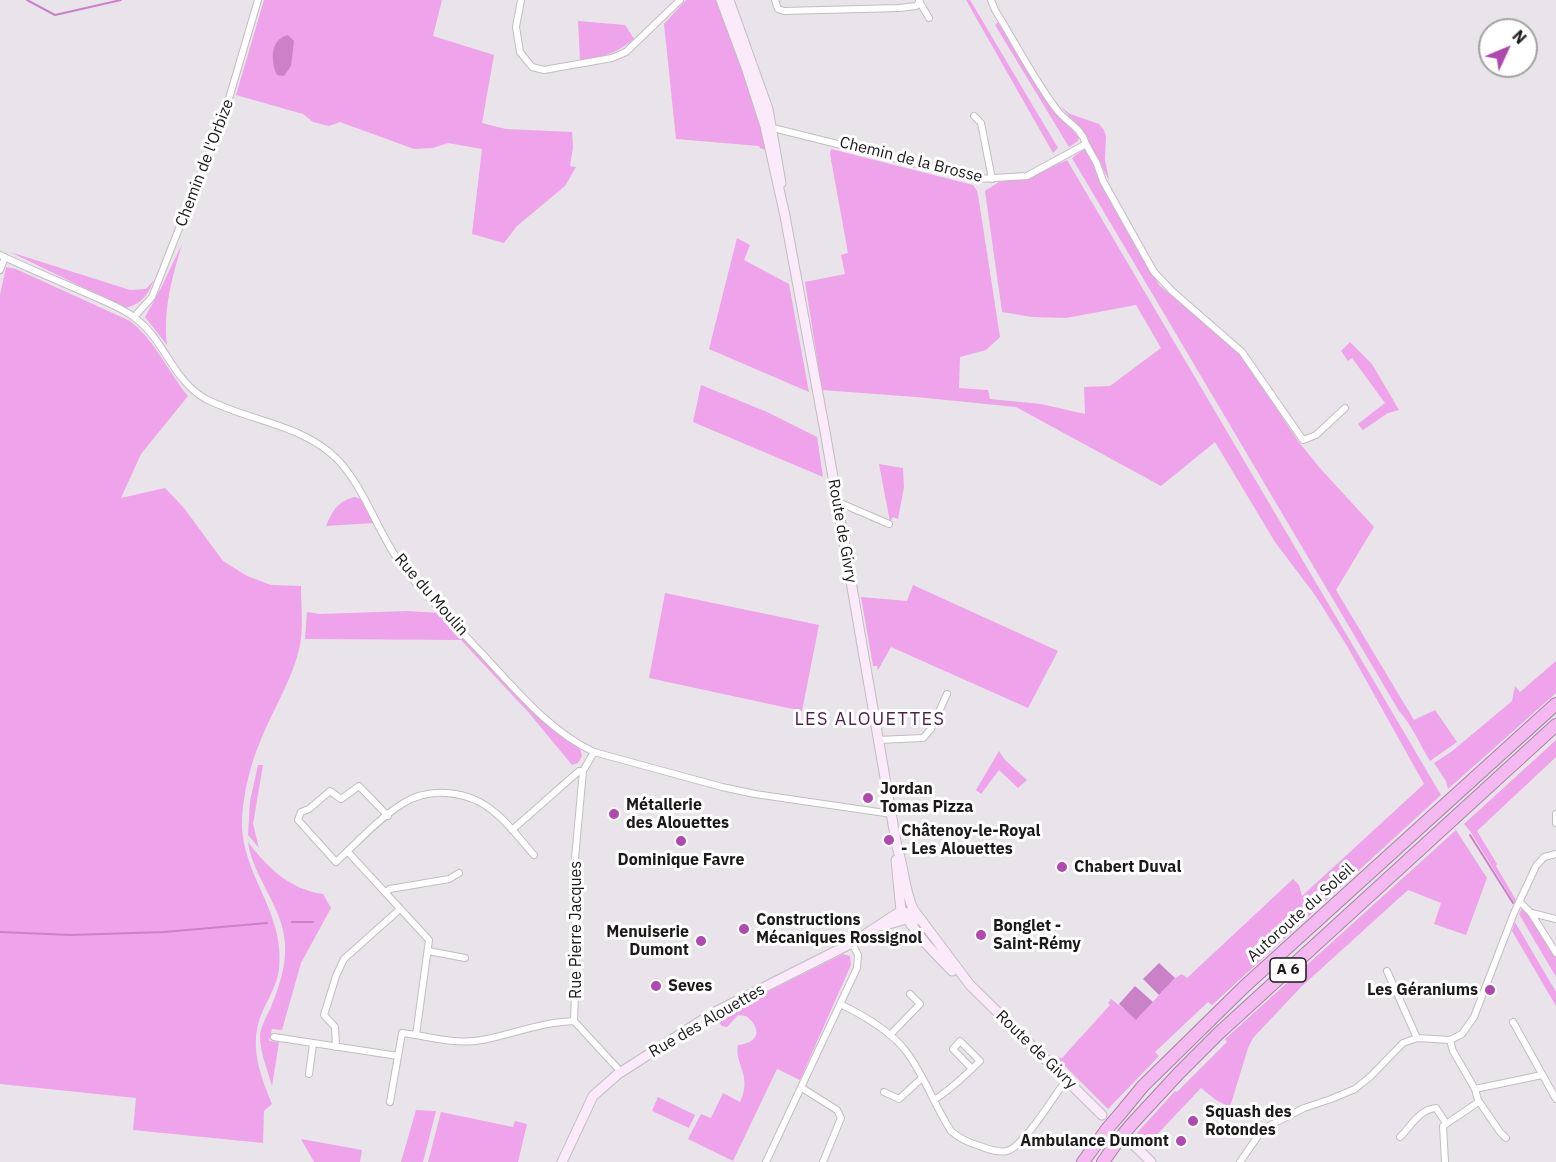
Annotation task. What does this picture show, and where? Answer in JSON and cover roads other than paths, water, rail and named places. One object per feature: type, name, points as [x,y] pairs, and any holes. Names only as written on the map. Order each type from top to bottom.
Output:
[{"type":"highway","name":"Autoroute du Soleil","points":[[1083,1162],[1143,1086],[1245,986],[1556,704]]},
{"type":"highway","name":"Autoroute du Soleil","points":[[1103,1162],[1130,1126],[1219,1033],[1556,725]]},
{"type":"main road","name":"Route de Givry","points":[[721,0],[768,127],[780,169],[785,216],[838,502],[892,814],[897,847],[896,860],[907,913],[940,960],[970,985],[1102,1115]]},
{"type":"main road","name":"Route de Givry","points":[[729,0],[768,109],[768,127]]},
{"type":"main road","name":"Route de Givry","points":[[907,913],[942,949],[970,985]]},
{"type":"main road","name":"Rue des Alouettes","points":[[562,1162],[593,1096],[621,1072],[715,1012],[907,913]]},
{"type":"main road","points":[[1131,1142],[1151,1162]]},
{"type":"street","name":"Chemin de l'Orbize","points":[[134,317],[152,297],[225,112],[258,0]]},
{"type":"street","points":[[520,0],[516,27],[520,52],[532,67],[544,70],[612,58],[626,52],[680,0]]},
{"type":"street","points":[[774,0],[781,11],[899,8],[916,6],[919,1],[929,18]]},
{"type":"street","points":[[991,0],[994,10],[1058,111],[1083,135],[1103,181],[1154,272],[1172,291],[1242,351],[1303,440],[1316,435],[1345,408]]},
{"type":"street","points":[[974,116],[981,123],[992,179]]},
{"type":"street","name":"Chemin de la Brosse","points":[[768,127],[978,179],[1027,176],[1086,144]]},
{"type":"street","name":"Rue du Moulin","points":[[3,256],[134,317],[152,334],[177,374],[206,399],[308,439],[336,459],[355,484],[393,553],[426,594],[548,721],[578,744],[594,752],[744,792],[892,814]]},
{"type":"street","points":[[0,270],[3,256]]},
{"type":"street","points":[[838,502],[889,524]]},
{"type":"street","points":[[878,740],[923,738],[931,729],[947,694]]},
{"type":"street","name":"Rue Pierre Jacques","points":[[416,1035],[448,1041],[481,1041],[537,1026],[574,1021],[576,966],[574,869],[583,771],[594,752]]},
{"type":"street","points":[[512,830],[579,771],[583,771]]},
{"type":"street","points":[[388,816],[359,786],[341,799],[330,791],[309,809],[301,812],[298,820],[336,862],[404,803],[426,794],[451,794],[472,799],[488,807],[534,855]]},
{"type":"street","points":[[1556,814],[1556,823]]},
{"type":"street","points":[[348,852],[429,940],[416,1035],[402,1033],[390,1102]]},
{"type":"street","points":[[1240,1162],[1258,1136],[1269,1126],[1304,1108],[1331,1100],[1355,1089],[1403,1043],[1417,1038],[1450,1040],[1462,1034],[1472,1022],[1536,866],[1544,857],[1556,854]]},
{"type":"street","points":[[386,892],[390,889],[453,878],[459,873]]},
{"type":"street","points":[[1520,902],[1531,912],[1556,953]]},
{"type":"street","points":[[336,1047],[335,1027],[324,1015],[332,987],[344,959],[400,909]]},
{"type":"street","points":[[1531,912],[1556,919]]},
{"type":"street","points":[[766,1162],[859,962],[852,943]]},
{"type":"street","points":[[428,951],[465,958]]},
{"type":"street","points":[[1387,971],[1417,1038]]},
{"type":"street","points":[[890,1035],[920,1004],[910,994]]},
{"type":"street","points":[[840,1004],[890,1035],[906,1052],[956,1136],[973,1144],[998,1152],[1018,1144],[1066,1080]]},
{"type":"street","points":[[574,1021],[621,1072]]},
{"type":"street","points":[[1513,1022],[1556,1100]]},
{"type":"street","points":[[274,1037],[398,1056]]},
{"type":"street","points":[[1450,1040],[1453,1051],[1475,1089],[1478,1100],[1506,1138]]},
{"type":"street","points":[[934,1100],[958,1083],[972,1069],[980,1061],[960,1041],[953,1049],[972,1069]]},
{"type":"street","points":[[309,1074],[313,1044]]},
{"type":"street","points":[[1475,1089],[1542,1075]]},
{"type":"street","points":[[884,1092],[899,1098],[922,1078]]},
{"type":"street","points":[[802,1088],[840,1114],[841,1123],[823,1162]]},
{"type":"street","points":[[1445,1162],[1442,1129],[1446,1123],[1477,1103],[1478,1100]]},
{"type":"street","points":[[1400,1137],[1424,1111],[1433,1107],[1446,1123]]},
{"type":"waterway","points":[[27,0],[55,15],[121,0]]},
{"type":"waterway","points":[[1470,835],[1513,903]]},
{"type":"waterway","points":[[292,922],[313,922]]},
{"type":"waterway","points":[[0,932],[71,935],[164,932],[267,923]]},
{"type":"place","name":"Jordan Tomas Pizza","points":[[868,798]]},
{"type":"place","name":"Métallerie des Alouettes","points":[[614,814]]},
{"type":"place","name":"Châtenoy-le-Royal - Les Alouettes","points":[[889,840]]},
{"type":"place","name":"Dominique Favre","points":[[681,841]]},
{"type":"place","name":"Chabert Duval","points":[[1062,867]]},
{"type":"place","name":"Constructions Mécaniques Rossignol","points":[[744,929]]},
{"type":"place","name":"Bonglet - Saint-Rémy","points":[[981,935]]},
{"type":"place","name":"Menuiserie Dumont","points":[[701,941]]},
{"type":"place","name":"Seves","points":[[656,986]]},
{"type":"place","name":"Les Géraniums","points":[[1490,990]]},
{"type":"place","name":"Squash des Rotondes","points":[[1193,1121]]},
{"type":"place","name":"Ambulance Dumont","points":[[1181,1141]]},
{"type":"district","name":"LES ALOUETTES","points":[[870,720]]}]
